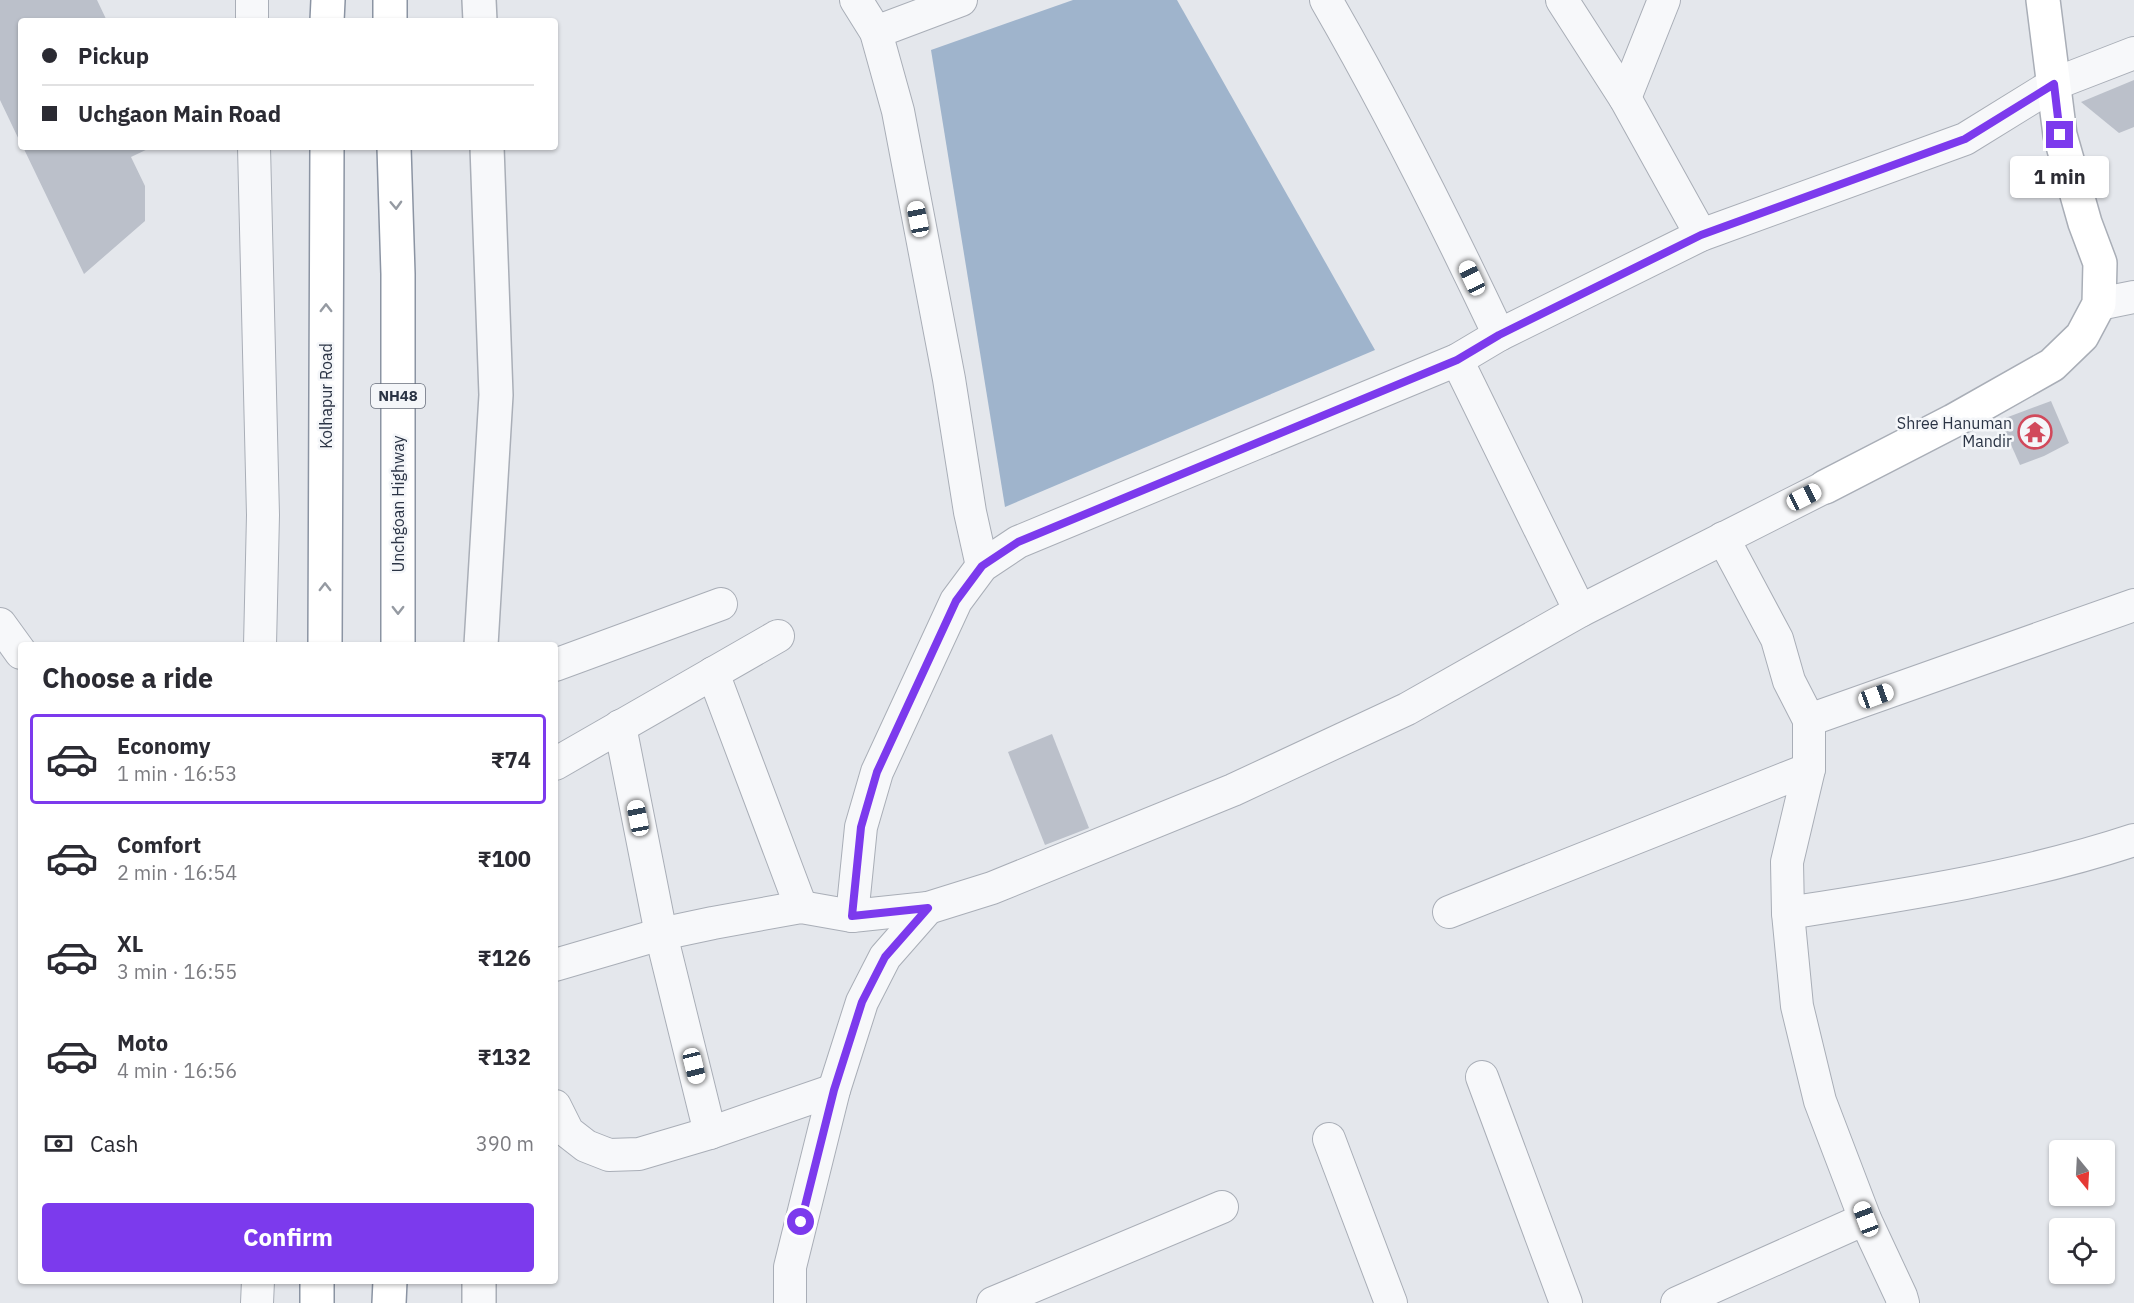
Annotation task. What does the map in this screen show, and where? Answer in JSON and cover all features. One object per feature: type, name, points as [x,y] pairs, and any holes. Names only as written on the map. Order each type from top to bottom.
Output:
[{"type":"main road","points":[[327,0],[327,18]]},
{"type":"main road","points":[[390,0],[390,18]]},
{"type":"main road","points":[[1825,487],[1953,421],[2052,364],[2082,336],[2099,304],[2100,263],[2085,223],[2060,135],[2043,0]]},
{"type":"main road","name":"Kolhapur Road","points":[[325,642],[327,150]]},
{"type":"main road","name":"Unchgoan Highway","points":[[394,150],[398,274],[398,642]]},
{"type":"main road","points":[[317,1284],[317,1303]]},
{"type":"main road","points":[[389,1303],[390,1284]]},
{"type":"street","points":[[252,0],[252,18]]},
{"type":"street","points":[[479,0],[480,18]]},
{"type":"street","points":[[856,0],[876,32],[900,122],[949,378],[970,512],[982,566]]},
{"type":"street","points":[[876,32],[961,0]]},
{"type":"street","points":[[1326,0],[1436,201],[1499,335]]},
{"type":"street","points":[[1562,0],[1625,98],[1701,235]]},
{"type":"street","points":[[1625,98],[1664,0]]},
{"type":"street","points":[[852,916],[861,827],[877,772],[956,601],[982,566],[1018,542],[1457,360],[1499,335],[1701,235],[1965,139],[2054,84],[2134,53]]},
{"type":"street","points":[[254,150],[263,515],[260,642]]},
{"type":"street","points":[[481,642],[496,395],[487,150]]},
{"type":"street","points":[[2099,304],[2134,297]]},
{"type":"street","points":[[1457,360],[1580,611]]},
{"type":"street","points":[[558,963],[713,922],[801,907],[852,916],[928,908],[992,888],[1233,790],[1407,709],[1580,611],[1825,487]]},
{"type":"street","points":[[1723,538],[1777,639],[1789,681],[1809,720],[1809,769],[1788,862],[1788,914],[1797,1006],[1820,1101],[1866,1219],[1903,1303]]},
{"type":"street","points":[[558,664],[721,604]]},
{"type":"street","points":[[1809,720],[2134,605]]},
{"type":"street","points":[[0,624],[18,649]]},
{"type":"street","points":[[558,762],[778,636]]},
{"type":"street","points":[[713,673],[801,907]]},
{"type":"street","points":[[620,726],[661,934],[710,1133]]},
{"type":"street","points":[[1449,912],[1809,769]]},
{"type":"street","points":[[1788,914],[1940,889],[2096,852],[2134,840]]},
{"type":"street","points":[[790,1303],[790,1267],[834,1090],[862,1002],[885,957],[928,908]]},
{"type":"street","points":[[1482,1077],[1566,1303]]},
{"type":"street","points":[[558,1112],[568,1132],[586,1146],[609,1155],[639,1154],[710,1133],[834,1090]]},
{"type":"street","points":[[1329,1139],[1392,1303]]},
{"type":"street","points":[[993,1303],[1222,1207]]},
{"type":"street","points":[[1677,1303],[1866,1219]]},
{"type":"street","points":[[257,1303],[258,1284]]},
{"type":"street","points":[[479,1284],[479,1303]]},
{"type":"water","points":[[1073,0],[1177,0],[1375,350],[1005,507],[931,50]]},
{"type":"building","points":[[0,0],[97,0],[106,18],[18,18],[18,138],[0,100]]},
{"type":"building","points":[[2134,80],[2134,127],[2119,133],[2081,102]]},
{"type":"building","points":[[24,150],[146,150],[131,157],[145,186],[145,221],[84,274]]},
{"type":"building","name":"Shree Hanuman Mandir","points":[[2051,401],[2069,443],[2020,465],[2000,420]]},
{"type":"building","points":[[1052,734],[1089,828],[1045,845],[1008,752]]},
{"type":"place","name":"Shree Hanuman Mandir","points":[[2035,432]]},
{"type":"route","points":[[801,1222],[834,1090],[862,1002],[885,957],[928,908],[852,916],[861,827],[877,772],[956,601],[982,566],[1018,542],[1457,360],[1499,335],[1701,235],[1965,139],[2054,84],[2060,135]]}]
